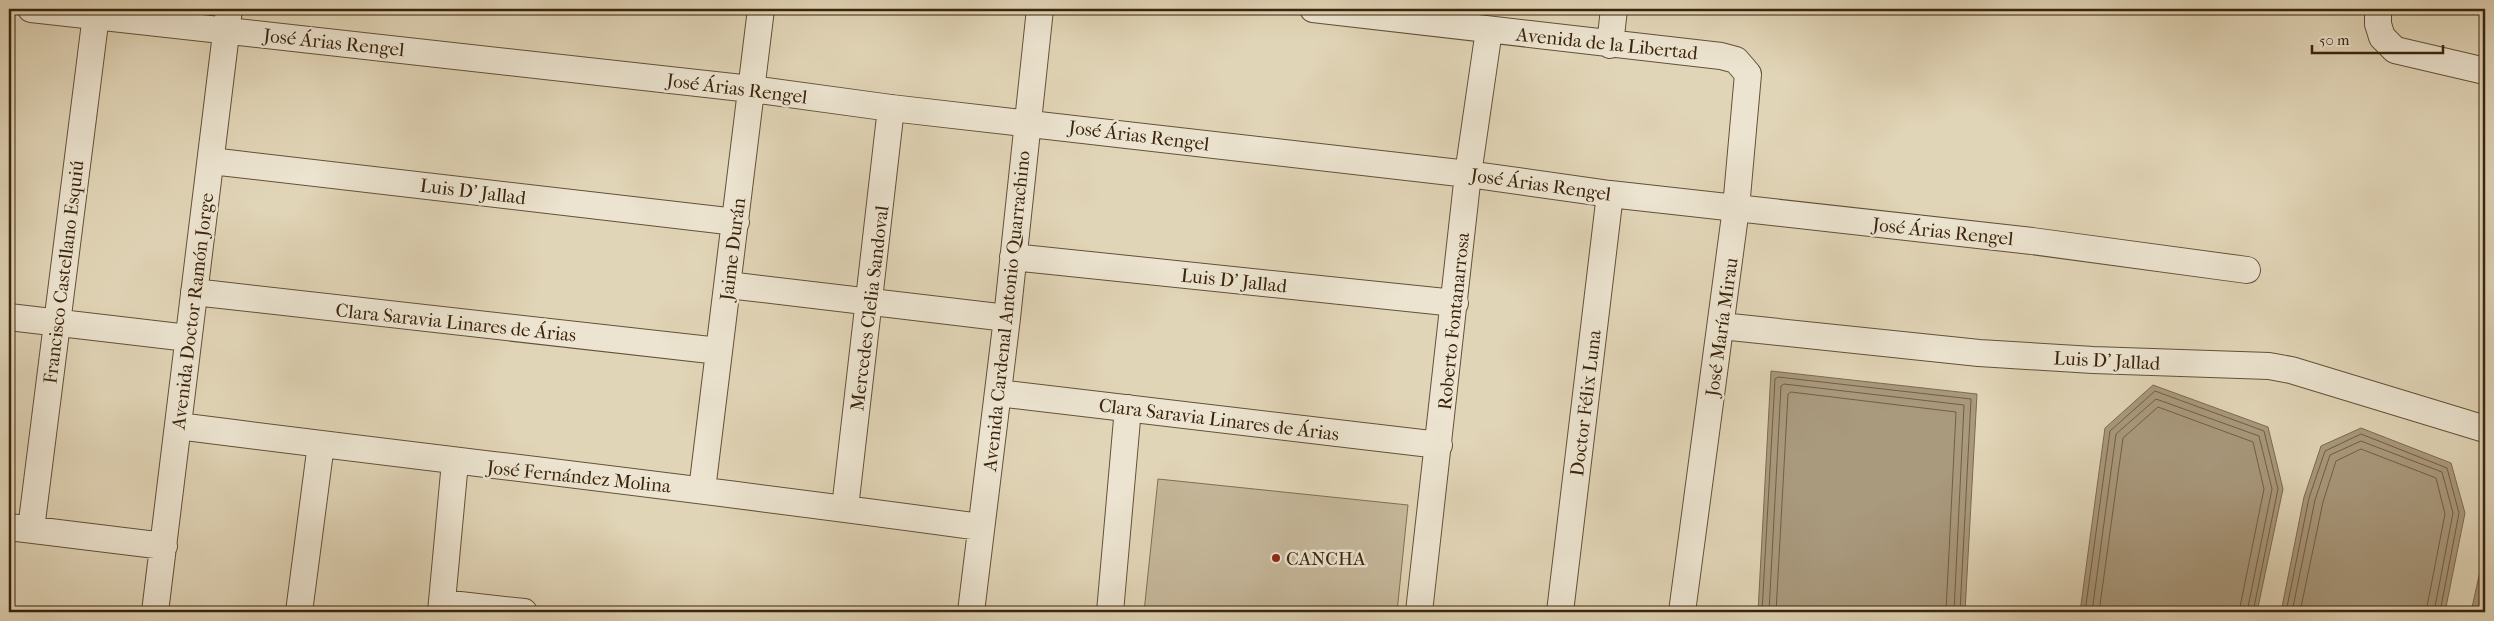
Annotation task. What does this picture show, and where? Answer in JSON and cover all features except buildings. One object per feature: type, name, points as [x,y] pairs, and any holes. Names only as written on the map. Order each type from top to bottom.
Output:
[{"type":"street","name":"José Árias Rengel","points":[[30,9],[96,15],[228,20],[891,108],[1027,122],[1468,174],[1610,194],[2032,241],[2247,270]]},
{"type":"street","name":"Jaime Durán","points":[[702,490],[761,9]]},
{"type":"street","name":"Avenida Cardenal Antonio Quarrachino","points":[[971,612],[1007,318],[1040,9]]},
{"type":"street","name":"Avenida de la Libertad","points":[[1313,9],[1610,45],[1721,56]]},
{"type":"street","points":[[1610,45],[1614,9]]},
{"type":"street","points":[[2378,9],[2378,24],[2382,37],[2395,50],[2485,71]]},
{"type":"street","name":"Francisco Castellano Esquiú","points":[[20,528],[57,322],[96,15]]},
{"type":"street","name":"Avenida Doctor Ramón Jorge","points":[[155,612],[228,20]]},
{"type":"street","name":"Roberto Fontanarrosa","points":[[1419,612],[1468,174],[1489,30]]},
{"type":"street","name":"José María Mirau","points":[[1682,612],[1736,208],[1748,74],[1736,60],[1721,56]]},
{"type":"street","name":"Mercedes Clelia Sandoval","points":[[845,508],[891,108]]},
{"type":"street","name":"Luis D' Jallad","points":[[211,161],[736,222]]},
{"type":"street","name":"Doctor Félix Luna","points":[[1560,612],[1610,194]]},
{"type":"street","name":"Luis D' Jallad","points":[[1013,257],[1455,303]]},
{"type":"street","points":[[728,285],[1007,318]]},
{"type":"street","name":"Clara Saravia Linares de Árias","points":[[194,292],[718,351]]},
{"type":"street","points":[[9,317],[188,338]]},
{"type":"street","name":"Luis D' Jallad","points":[[1721,326],[1979,353],[2093,360],[2269,366],[2291,370],[2485,429]]},
{"type":"street","name":"Clara Saravia Linares de Árias","points":[[998,393],[1439,445]]},
{"type":"street","points":[[1110,612],[1128,408]]},
{"type":"street","name":"José Fernández Molina","points":[[178,426],[455,462],[845,508],[980,527]]},
{"type":"street","points":[[299,612],[321,444]]},
{"type":"street","points":[[455,462],[441,608],[524,612]]},
{"type":"street","points":[[20,528],[164,546]]},
{"type":"shaded area","name":"CANCHA","points":[[1158,479],[1408,505],[1397,612],[1144,612]]},
{"type":"water","points":[[1771,371],[1977,394],[1965,612],[1758,612]]},
{"type":"water","points":[[2153,385],[2268,427],[2283,489],[2257,612],[2080,612],[2105,428]]},
{"type":"water","points":[[2361,428],[2451,463],[2465,513],[2445,612],[2281,612],[2304,497],[2321,446]]},
{"type":"water","points":[[2485,549],[2485,612],[2471,612]]},
{"type":"place","name":"CANCHA","points":[[1276,558]]}]
